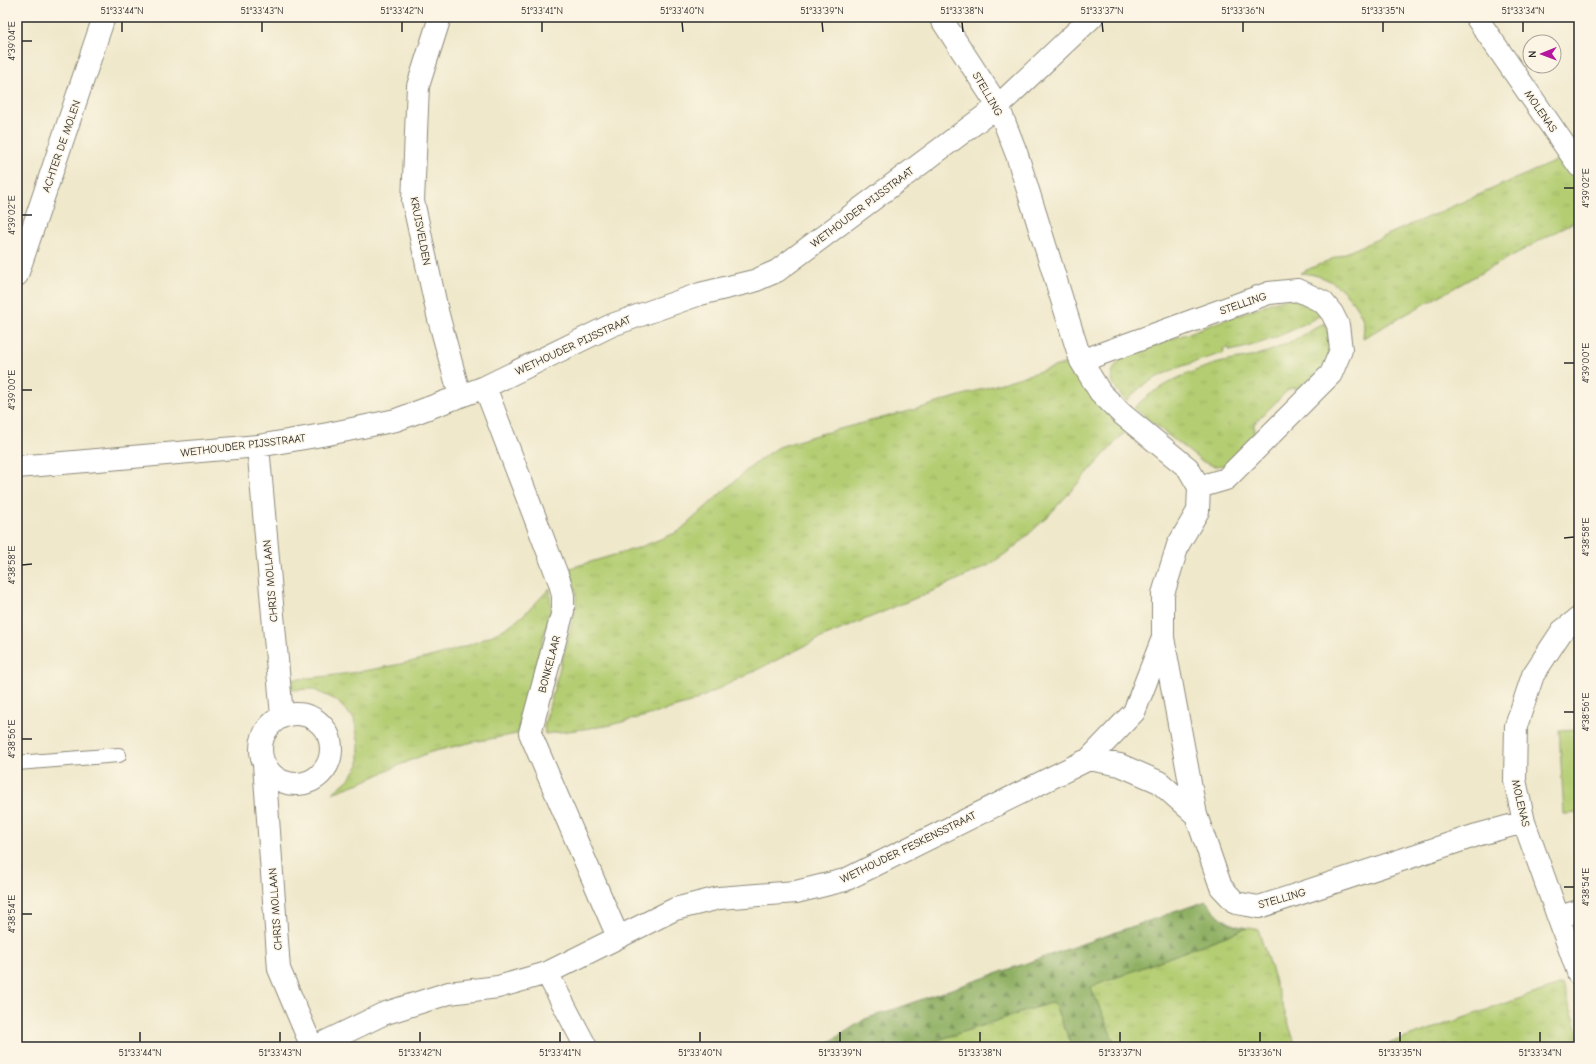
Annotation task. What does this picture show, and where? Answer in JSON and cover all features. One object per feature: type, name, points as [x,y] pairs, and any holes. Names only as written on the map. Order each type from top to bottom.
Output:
[{"type":"street","name":"ACHTER DE MOLEN","points":[[17,275],[104,17]]},
{"type":"street","name":"KRUISVELDEN","points":[[440,17],[418,86],[413,201],[438,315],[460,396]]},
{"type":"street","name":"STELLING","points":[[940,17],[998,106],[1017,156],[1081,361],[1100,392],[1122,414],[1188,468],[1199,487],[1198,511],[1178,545],[1163,594],[1163,638],[1196,815],[1221,887],[1236,903],[1259,907],[1477,835],[1524,822]]},
{"type":"street","name":"WETHOUDER PIJSSTRAAT","points":[[17,467],[258,446],[396,420],[485,387],[612,325],[700,294],[754,281],[777,271],[998,106],[1092,17]]},
{"type":"street","name":"MOLENAS","points":[[1476,17],[1579,166]]},
{"type":"street","name":"STELLING","points":[[1081,361],[1270,293],[1298,290],[1323,302],[1332,313],[1338,325],[1341,350],[1331,374],[1226,479],[1199,487]]},
{"type":"street","name":"BONKELAAR","points":[[485,387],[560,583],[563,596],[563,611],[530,733],[618,937]]},
{"type":"street","name":"CHRIS MOLLAAN","points":[[258,446],[282,716],[273,722],[261,744],[261,753],[264,764],[279,969],[313,1047]]},
{"type":"street","name":"MOLENAS","points":[[1579,618],[1562,631],[1533,675],[1516,726],[1515,780],[1524,822],[1579,975]]},
{"type":"street","name":"STELLING","points":[[1089,759],[1134,712],[1163,638]]},
{"type":"street","points":[[264,764],[270,773],[280,781],[292,784],[304,784],[315,780],[324,771],[330,761],[332,749],[330,737],[324,727],[316,719],[305,714],[282,716]]},
{"type":"street","name":"WETHOUDER FESKENSSTRAAT","points":[[313,1047],[383,1014],[449,993],[498,987],[547,973],[675,909],[719,898],[796,892],[845,880],[1089,759]]},
{"type":"street","points":[[1089,759],[1120,765],[1158,782],[1196,815]]},
{"type":"street","points":[[1559,917],[1579,910]]},
{"type":"street","points":[[547,973],[586,1047]]},
{"type":"lane","points":[[17,764],[120,755]]},
{"type":"green space","points":[[1563,158],[1579,179],[1579,219],[1363,338],[1363,319],[1357,307],[1348,295],[1336,285],[1324,278],[1300,273]]},
{"type":"green space","points":[[1289,298],[1312,306],[1321,315],[1299,327],[1266,341],[1230,351],[1229,348],[1223,349],[1224,353],[1193,362],[1173,370],[1145,384],[1126,401],[1114,384],[1112,374],[1117,363],[1123,357],[1276,301]]},
{"type":"green space","points":[[1326,322],[1331,352],[1324,370],[1307,388],[1290,388],[1254,424],[1254,442],[1226,465],[1214,466],[1201,461],[1134,408],[1163,386],[1185,375],[1219,363],[1251,357],[1278,348]]},
{"type":"green space","points":[[1070,362],[1126,431],[1047,517],[1015,547],[989,565],[942,587],[821,638],[690,703],[606,726],[545,734],[544,726],[576,608],[576,592],[570,568],[638,548],[678,532],[747,470],[779,447],[813,436],[924,407]]},
{"type":"green space","points":[[550,588],[551,610],[517,734],[431,752],[365,781],[332,793],[348,780],[359,765],[359,743],[354,719],[336,700],[312,689],[288,690],[287,680],[343,674],[379,668],[416,661],[462,647],[498,632],[519,619]]},
{"type":"green space","points":[[1579,729],[1579,813],[1564,814],[1559,730]]},
{"type":"green space","points":[[1206,901],[1215,912],[1224,919],[1234,925],[1247,928],[1091,987],[1116,1047],[1073,1047],[1053,1002],[917,1047],[830,1047],[828,1043],[865,1019]]},
{"type":"green space","points":[[1247,928],[1258,929],[1296,1047],[1116,1047],[1090,987]]},
{"type":"green space","points":[[1562,984],[1579,1033],[1579,1047],[1379,1047]]},
{"type":"green space","points":[[1053,1002],[1073,1047],[917,1047]]}]
